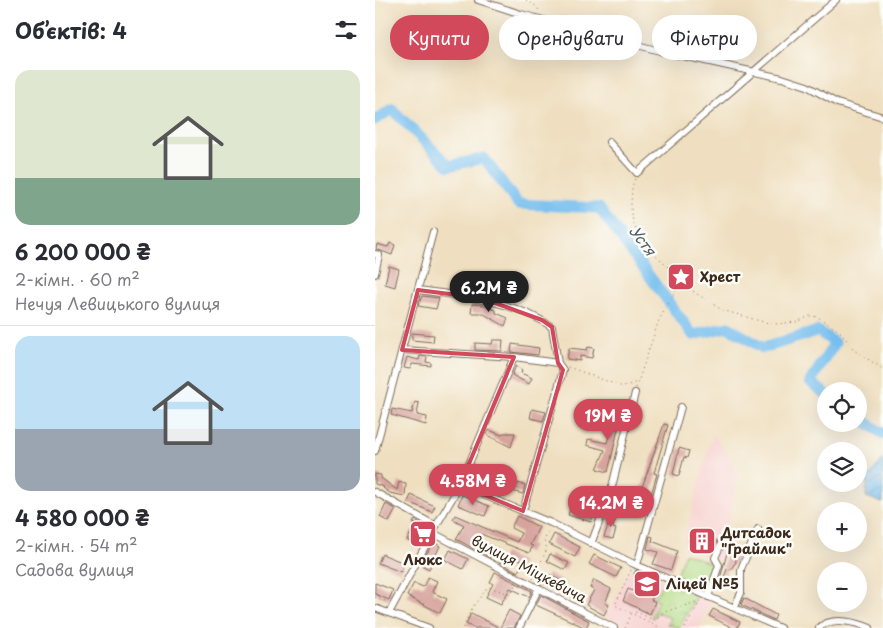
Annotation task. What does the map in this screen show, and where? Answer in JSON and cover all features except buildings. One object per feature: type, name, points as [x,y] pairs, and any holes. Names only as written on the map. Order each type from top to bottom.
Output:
[{"type":"street","points":[[478,0],[528,15]]},
{"type":"street","points":[[609,142],[637,173],[836,0]]},
{"type":"street","points":[[642,45],[754,73],[782,78],[807,86],[837,103],[883,117]]},
{"type":"street","points":[[375,451],[433,232]]},
{"type":"street","points":[[375,254],[379,255],[375,274]]},
{"type":"street","points":[[418,290],[481,298],[543,320],[552,326],[558,363],[563,370],[523,511]]},
{"type":"street","points":[[402,350],[514,357],[558,363]]},
{"type":"street","points":[[389,613],[460,485],[514,357]]},
{"type":"street","points":[[591,544],[611,491],[635,393]]},
{"type":"street","points":[[635,565],[681,407]]},
{"type":"street","points":[[460,485],[551,523],[635,565],[780,628]]},
{"type":"street","points":[[375,492],[436,526]]},
{"type":"street","points":[[735,608],[741,593],[741,569],[757,529]]},
{"type":"street","name":"вулиця Міцкевича","points":[[433,532],[614,628]]},
{"type":"street","points":[[707,596],[719,565],[715,558],[723,539]]},
{"type":"street","points":[[519,628],[539,588]]},
{"type":"street","points":[[375,608],[429,628]]},
{"type":"street","points":[[819,628],[822,625],[836,622],[857,622],[870,628]]},
{"type":"path","points":[[526,0],[537,7],[541,15]]},
{"type":"path","points":[[637,173],[632,185],[631,213],[638,237],[680,283],[722,310],[760,321],[775,324],[796,322],[810,316],[817,317],[842,333],[854,350],[883,369]]},
{"type":"path","points":[[635,393],[637,382],[659,320],[680,283]]},
{"type":"path","points":[[558,363],[623,387],[637,382]]},
{"type":"path","points":[[530,584],[547,549],[544,541],[551,523]]},
{"type":"path","points":[[635,565],[615,605],[661,628]]},
{"type":"path","points":[[463,628],[473,608],[488,587],[509,594],[520,578]]},
{"type":"path","points":[[625,628],[632,614],[637,612],[653,620],[667,611],[700,601],[707,596]]},
{"type":"path","points":[[375,597],[394,604]]},
{"type":"path","points":[[685,628],[700,601]]},
{"type":"highlighted area","points":[[418,290],[481,298],[542,320],[552,327],[558,363],[563,370],[523,511],[460,485],[514,357],[402,350]]},
{"type":"shaded area","points":[[713,433],[739,475],[719,562],[683,543]]},
{"type":"shaded area","name":"Ліцей №5","points":[[632,566],[711,603],[699,628],[630,628],[606,617]]},
{"type":"green space","points":[[685,553],[717,566],[707,589],[676,575]]},
{"type":"green space","points":[[664,581],[697,595],[679,628],[667,624],[670,618],[657,612],[653,618],[651,617],[658,601],[654,598]]},
{"type":"water","points":[[883,459],[883,503],[866,497],[867,479]]},
{"type":"waterway","name":"Устя","points":[[375,120],[392,109],[449,166],[484,158],[518,204],[599,208],[693,335],[728,327],[763,348],[818,331],[835,343],[810,382],[817,387]]},
{"type":"waterway","name":"Устя","points":[[867,423],[883,434]]},
{"type":"place","name":"Хрест","points":[[681,277]]},
{"type":"place","name":"Люкс","points":[[423,534]]},
{"type":"place","name":"Дитсадок \"Грайлик\"","points":[[702,541]]},
{"type":"place","name":"Ліцей №5","points":[[647,584]]}]
